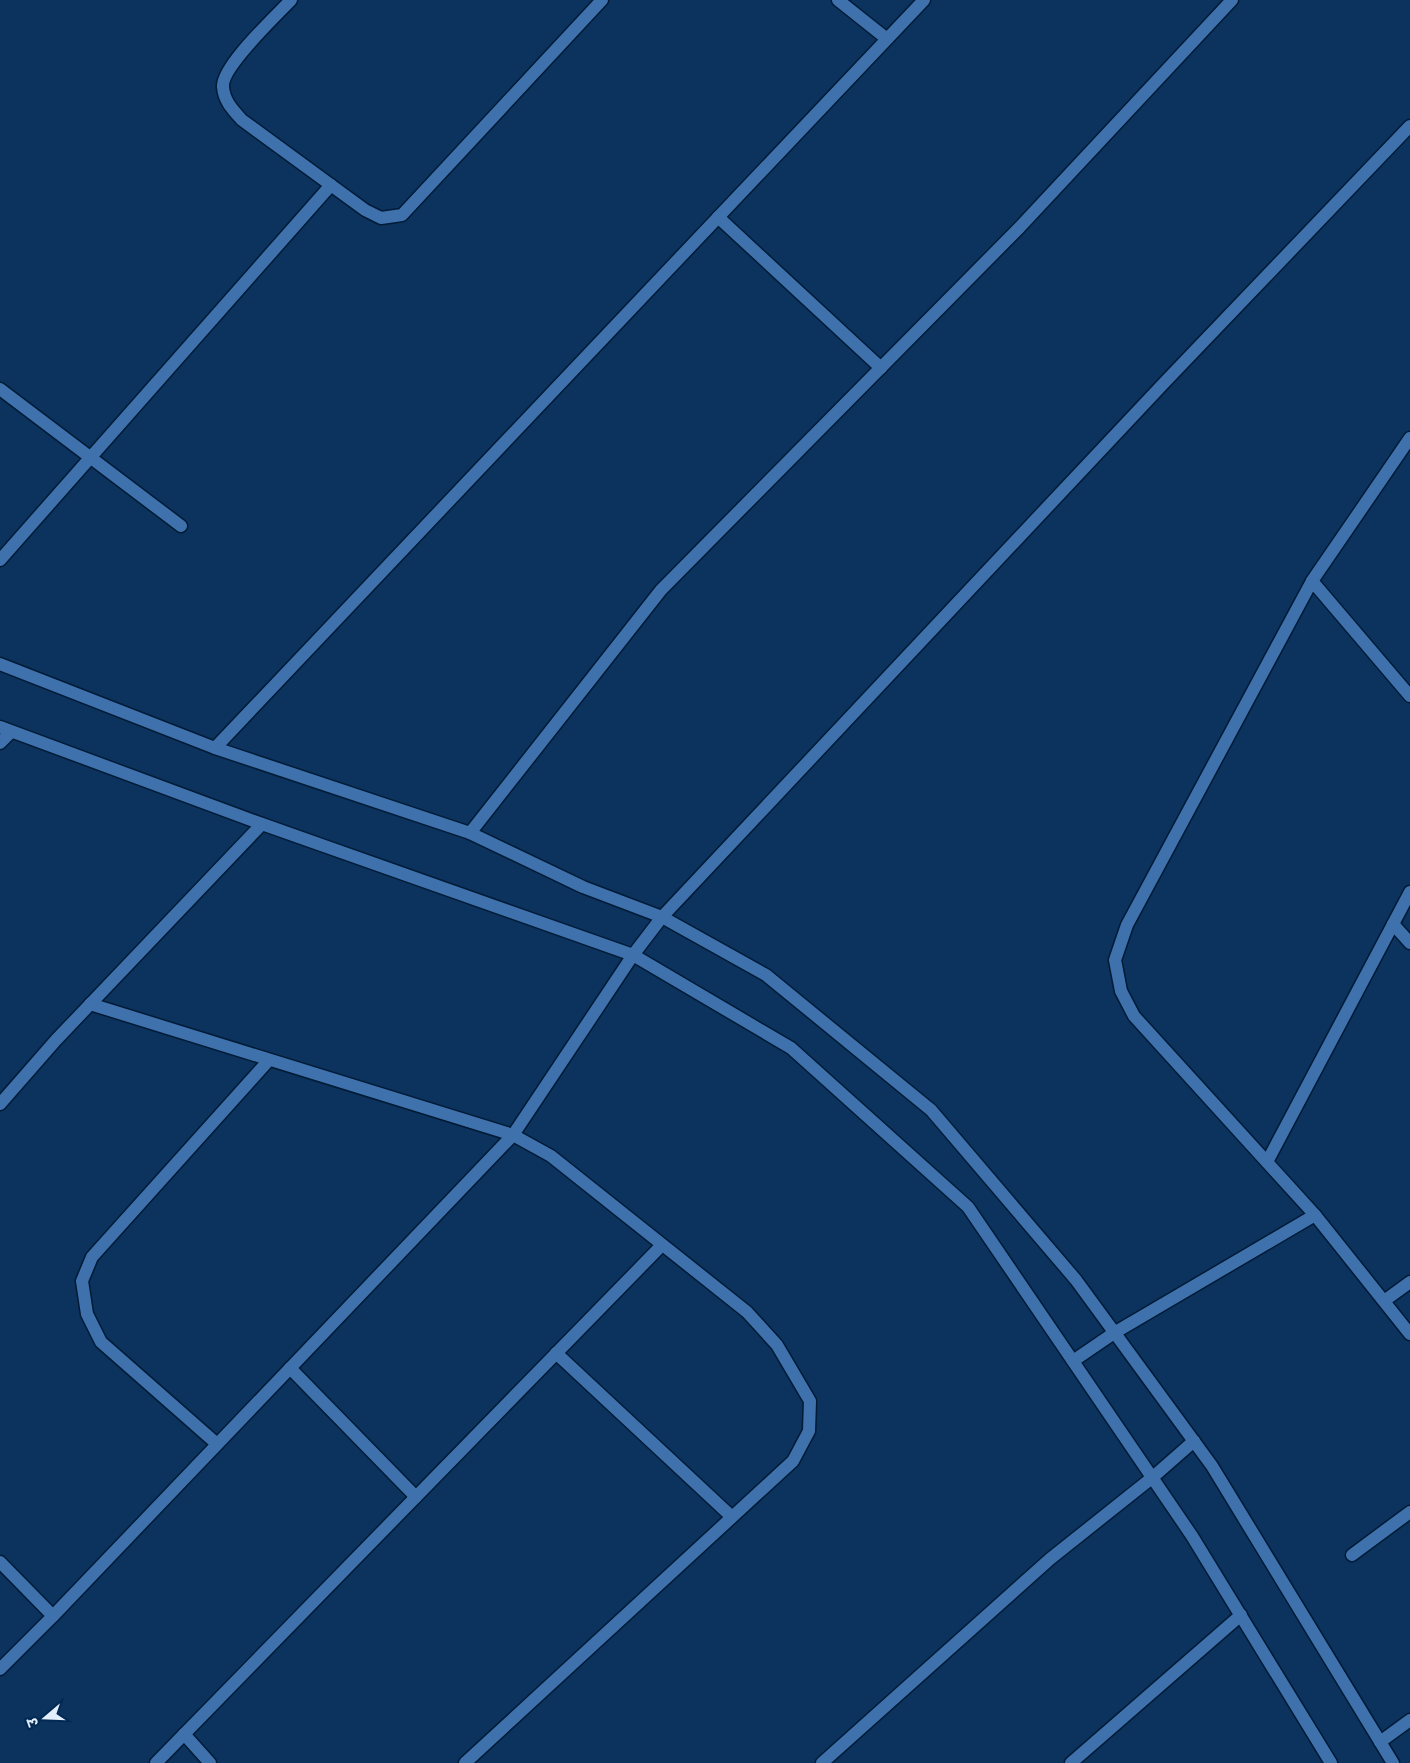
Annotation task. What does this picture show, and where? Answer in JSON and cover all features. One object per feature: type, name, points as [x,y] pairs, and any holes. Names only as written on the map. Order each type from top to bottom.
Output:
[{"type":"street","points":[[291,0],[231,64],[222,86],[228,105],[242,120],[365,210],[381,218],[402,215],[602,0]]},
{"type":"street","points":[[838,0],[887,39]]},
{"type":"street","points":[[215,748],[924,0]]},
{"type":"street","points":[[470,833],[661,590],[1020,227],[1232,0]]},
{"type":"street","points":[[0,1669],[53,1616],[513,1135],[633,955],[662,917],[1150,398],[1410,126]]},
{"type":"street","points":[[0,560],[332,185]]},
{"type":"street","points":[[718,217],[881,368]]},
{"type":"street","points":[[0,388],[181,526]]},
{"type":"street","points":[[1410,438],[1312,581],[1127,925],[1115,960],[1121,990],[1134,1016],[1315,1215],[1410,1334]]},
{"type":"street","points":[[1312,581],[1410,696]]},
{"type":"street","points":[[0,664],[215,748],[470,833],[583,887],[662,917],[766,976],[931,1110],[1076,1280],[1212,1466],[1393,1763]]},
{"type":"street","points":[[0,743],[6,729],[262,824],[633,955],[791,1048],[968,1207],[1192,1536],[1331,1763]]},
{"type":"street","points":[[0,1104],[90,1004],[262,824]]},
{"type":"street","points":[[1267,1162],[1410,892]]},
{"type":"street","points":[[1393,924],[1410,943]]},
{"type":"street","points":[[90,1004],[513,1135],[551,1156],[746,1312],[777,1345],[810,1401],[809,1431],[792,1462],[465,1763]]},
{"type":"street","points":[[217,1444],[101,1342],[87,1314],[82,1281],[92,1257],[269,1060]]},
{"type":"street","points":[[1073,1361],[1114,1333],[1315,1215]]},
{"type":"street","points":[[156,1763],[662,1244]]},
{"type":"street","points":[[1384,1301],[1410,1282]]},
{"type":"street","points":[[556,1353],[732,1517]]},
{"type":"street","points":[[290,1368],[416,1497]]},
{"type":"street","points":[[822,1763],[1050,1559],[1153,1477],[1194,1441]]},
{"type":"street","points":[[1352,1555],[1410,1512]]},
{"type":"street","points":[[0,1562],[53,1616]]},
{"type":"street","points":[[1071,1763],[1241,1615]]},
{"type":"street","points":[[1380,1742],[1410,1720]]},
{"type":"street","points":[[184,1734],[210,1763]]}]
